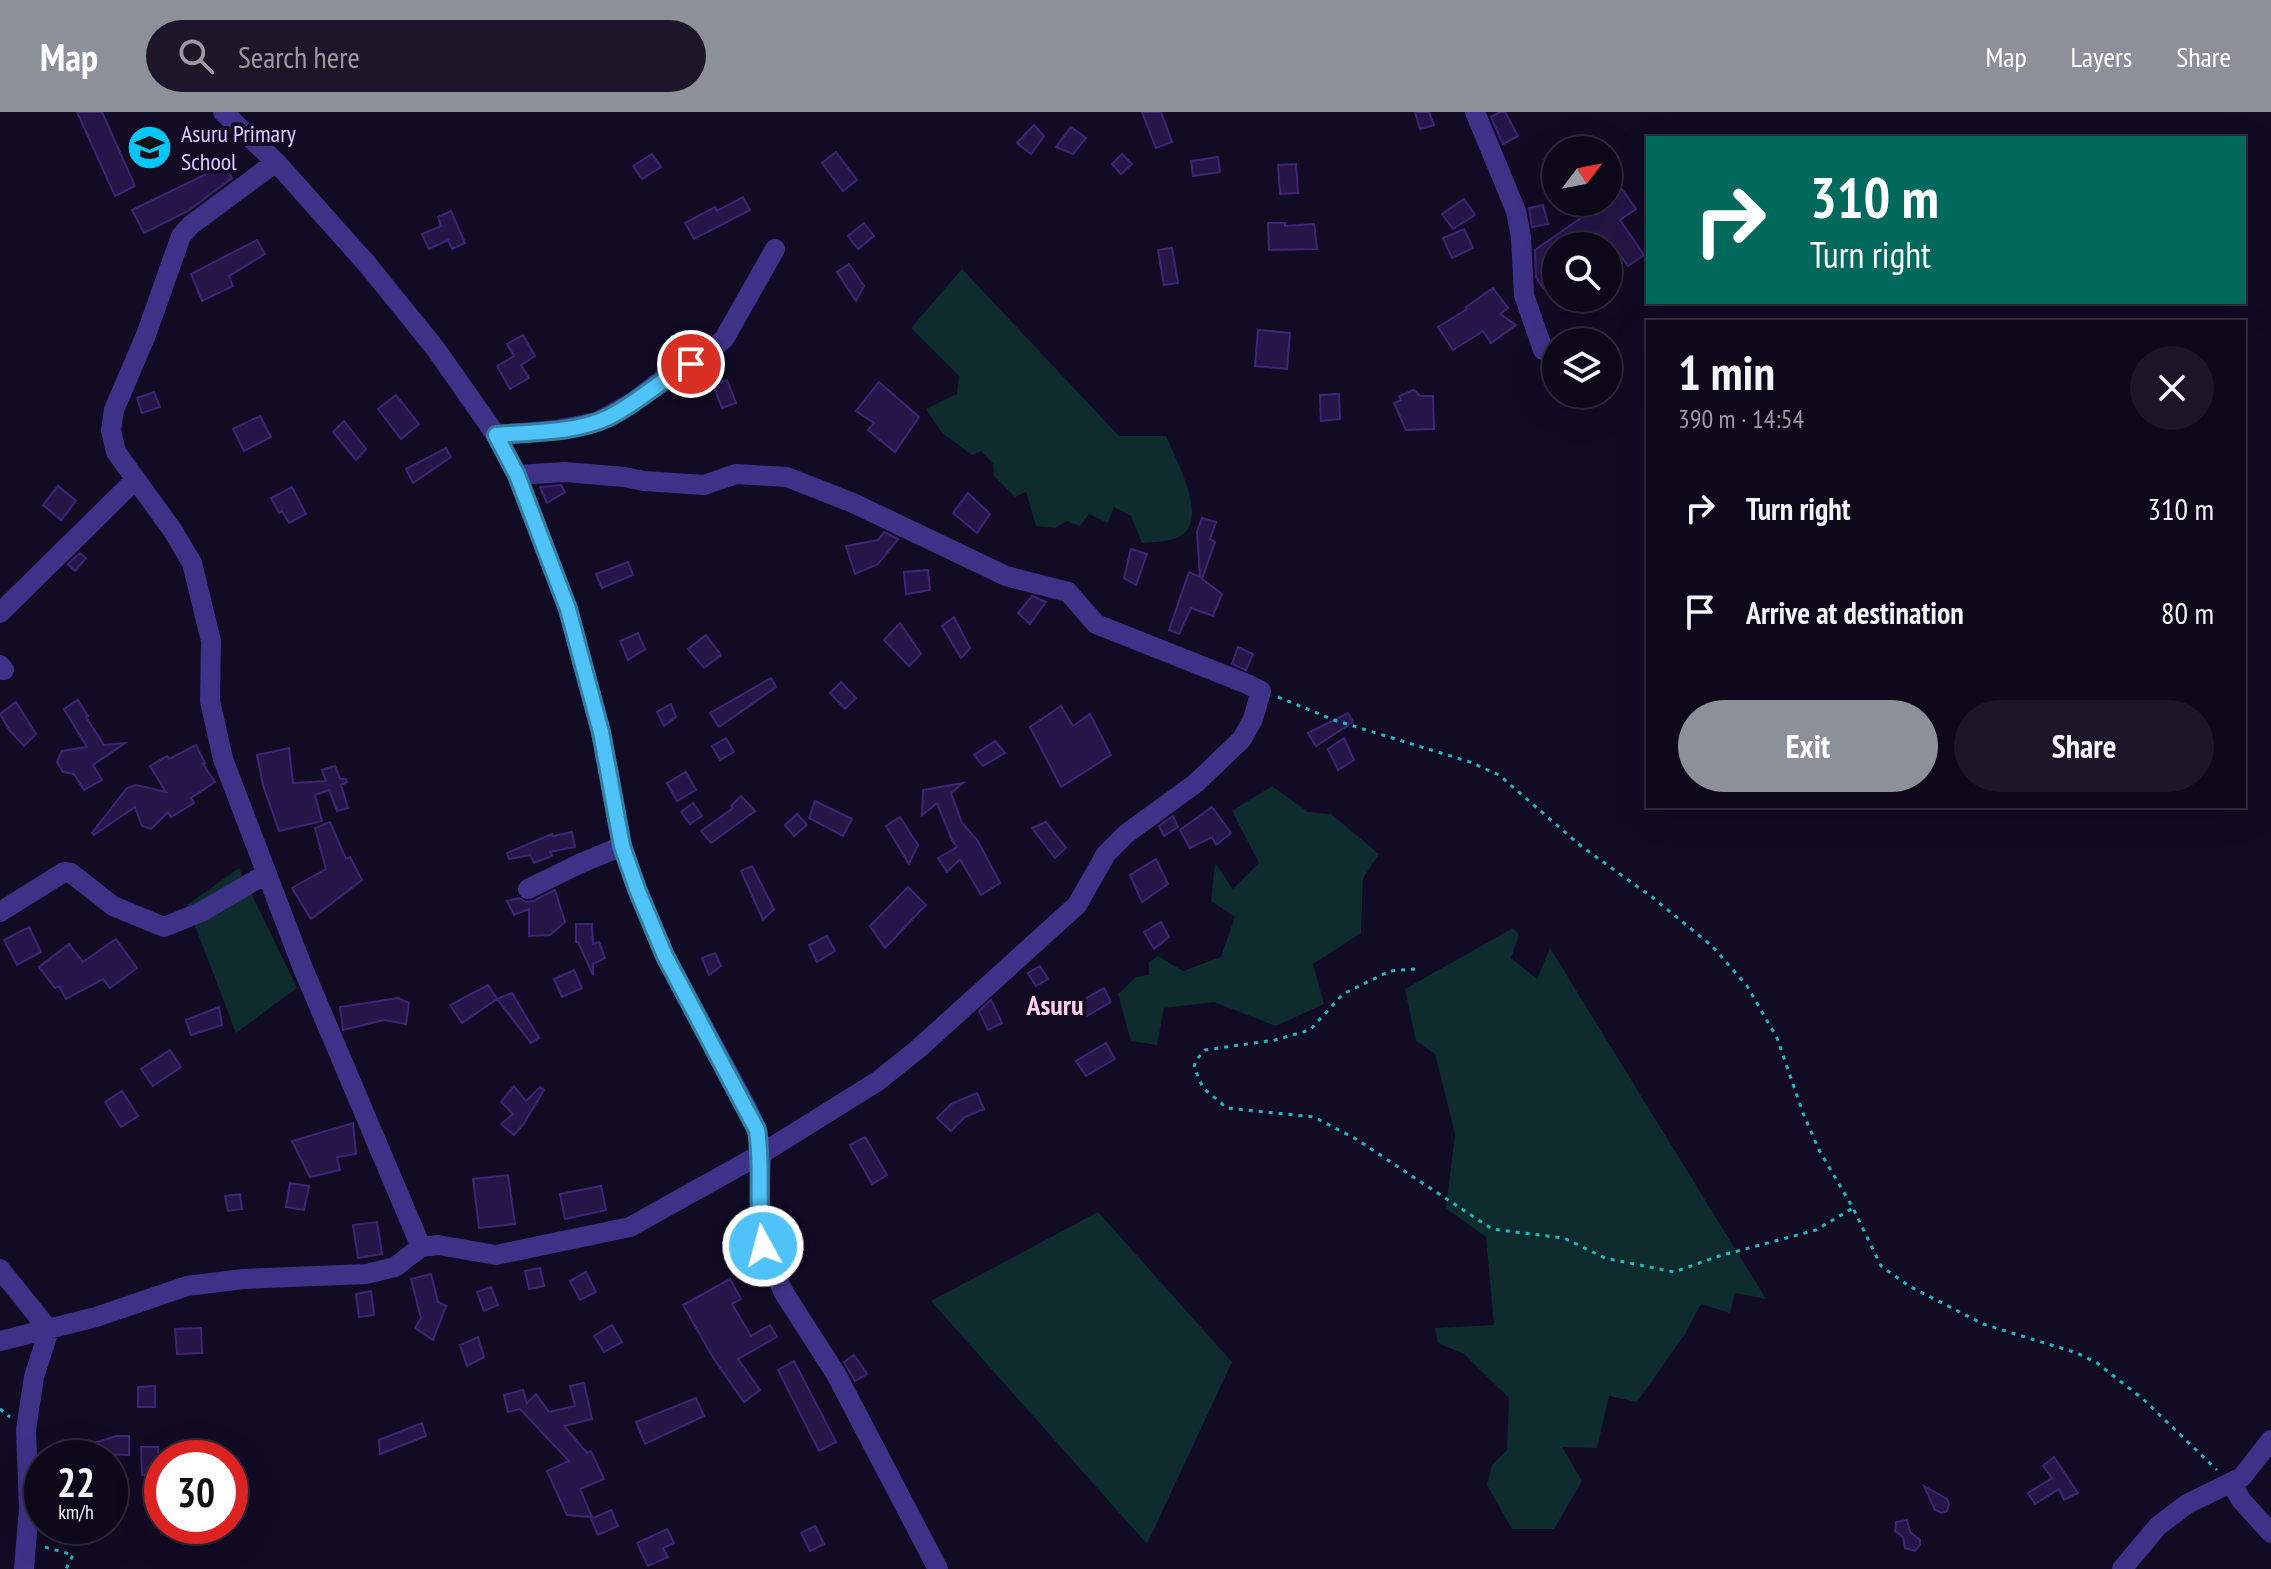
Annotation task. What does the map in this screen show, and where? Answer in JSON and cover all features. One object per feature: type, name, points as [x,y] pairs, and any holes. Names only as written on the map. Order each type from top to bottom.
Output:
[{"type":"street","points":[[223,112],[276,162],[367,264],[435,348],[496,435],[517,475],[568,609],[601,732],[622,846],[665,956],[757,1130],[761,1154],[759,1221],[768,1258],[784,1293],[836,1374],[938,1569]]},
{"type":"street","points":[[1475,112],[1516,211],[1521,237],[1524,295],[1542,347]]},
{"type":"street","points":[[276,162],[191,225],[181,236],[151,322],[114,410],[111,430],[116,452],[192,563],[211,641],[210,701],[233,789],[345,1069],[421,1247]]},
{"type":"street","points":[[496,435],[556,430],[597,422],[633,402],[667,376],[701,359],[724,339],[775,249]]},
{"type":"street","points":[[0,1341],[49,1330],[187,1286],[243,1279],[341,1276],[386,1271],[421,1247],[438,1245],[496,1255],[630,1227],[761,1154],[878,1081],[918,1049],[1077,905],[1106,854],[1196,783],[1242,739],[1253,719],[1261,691],[1096,624],[1068,592],[1006,576],[853,503],[787,477],[736,474],[704,485],[565,472],[517,475]]},
{"type":"street","points":[[0,613],[134,481]]},
{"type":"street","points":[[528,889],[622,846]]},
{"type":"street","points":[[0,912],[64,872],[71,873],[113,906],[164,927],[201,912],[266,874]]},
{"type":"street","points":[[0,1269],[49,1330]]},
{"type":"street","points":[[26,1440],[34,1377],[49,1330]]},
{"type":"street","points":[[2122,1569],[2172,1514],[2242,1477],[2271,1440]]},
{"type":"street","points":[[2232,1484],[2241,1500],[2271,1533]]},
{"type":"street","points":[[24,1569],[25,1544]]},
{"type":"path","points":[[1261,691],[1334,720],[1470,762],[1499,775],[1581,846],[1652,897],[1712,946],[1747,986],[1777,1038],[1819,1150],[1853,1208],[1881,1266],[1894,1277],[1983,1324],[2077,1353],[2097,1363],[2143,1399],[2232,1484]]},
{"type":"path","points":[[1415,969],[1390,971],[1343,994],[1310,1030],[1275,1040],[1205,1050],[1194,1067],[1203,1088],[1227,1108],[1314,1117],[1356,1139],[1492,1229],[1564,1238],[1605,1258],[1674,1272],[1719,1256],[1816,1230],[1853,1208]]},
{"type":"path","points":[[41,1544],[48,1549],[73,1555],[66,1569]]},
{"type":"green space","points":[[962,269],[1119,436],[1166,436],[1189,492],[1191,521],[1186,532],[1170,540],[1142,543],[1131,516],[1114,507],[1108,523],[1089,514],[1080,526],[1067,521],[1055,528],[1036,526],[1026,492],[1015,497],[994,476],[993,463],[981,451],[972,455],[942,433],[926,409],[957,394],[959,376],[911,328]]},
{"type":"green space","points":[[1272,786],[1308,812],[1331,814],[1379,854],[1363,878],[1361,933],[1313,964],[1324,1004],[1276,1026],[1214,1002],[1164,1008],[1157,1045],[1131,1041],[1118,994],[1136,977],[1149,975],[1149,962],[1158,956],[1183,971],[1221,957],[1235,917],[1211,901],[1215,863],[1233,889],[1259,863],[1232,811]]},
{"type":"green space","points":[[239,868],[297,988],[236,1033],[187,905]]},
{"type":"green space","points":[[1513,928],[1519,935],[1511,958],[1537,979],[1550,948],[1766,1299],[1735,1293],[1730,1313],[1701,1304],[1685,1334],[1637,1402],[1609,1396],[1597,1448],[1562,1447],[1582,1481],[1554,1529],[1512,1529],[1487,1485],[1492,1465],[1507,1450],[1509,1398],[1464,1354],[1438,1343],[1435,1328],[1494,1325],[1486,1237],[1446,1208],[1455,1134],[1435,1054],[1416,1041],[1405,989]]},
{"type":"green space","points":[[1098,1212],[1232,1362],[1147,1544],[931,1301]]},
{"type":"building","points":[[77,112],[102,112],[135,186],[115,196]]},
{"type":"building","points":[[1142,112],[1161,112],[1172,142],[1156,148]]},
{"type":"building","points":[[1415,112],[1429,112],[1434,125],[1420,129]]},
{"type":"building","points":[[1505,112],[1518,136],[1503,144],[1491,117]]},
{"type":"building","points":[[1034,125],[1044,136],[1031,154],[1017,143]]},
{"type":"building","points":[[1071,127],[1086,138],[1073,154],[1056,147]]},
{"type":"building","points":[[836,152],[857,180],[843,191],[822,163]]},
{"type":"building","points":[[652,154],[661,167],[642,179],[633,166]]},
{"type":"building","points":[[1122,154],[1132,164],[1121,174],[1112,164]]},
{"type":"building","points":[[1218,157],[1220,172],[1193,176],[1191,161]]},
{"type":"building","points":[[1296,164],[1298,193],[1280,194],[1278,165]]},
{"type":"building","points":[[225,165],[232,178],[188,211],[144,233],[132,210]]},
{"type":"building","points":[[1622,189],[1636,209],[1620,220],[1644,255],[1628,266],[1622,258],[1622,232],[1561,232],[1584,216],[1622,216]]},
{"type":"building","points":[[743,197],[750,210],[694,239],[685,223]]},
{"type":"building","points":[[1464,199],[1475,215],[1453,229],[1442,214]]},
{"type":"building","points":[[1542,205],[1542,216],[1546,216],[1548,224],[1532,227],[1529,208]]},
{"type":"building","points":[[451,211],[465,243],[452,249],[448,240],[429,249],[422,234],[441,226],[438,217]]},
{"type":"building","points":[[864,223],[874,236],[858,249],[848,236]]},
{"type":"building","points":[[1268,223],[1285,223],[1285,226],[1314,224],[1317,249],[1269,250]]},
{"type":"building","points":[[1464,229],[1473,248],[1452,258],[1443,238]]},
{"type":"building","points":[[257,240],[265,254],[229,276],[233,286],[202,301],[191,274]]},
{"type":"building","points":[[1542,245],[1542,286],[1536,277],[1535,250]]},
{"type":"building","points":[[1172,248],[1178,283],[1164,285],[1158,250]]},
{"type":"building","points":[[849,264],[864,286],[856,301],[837,272]]},
{"type":"building","points":[[1493,288],[1508,308],[1500,314],[1516,325],[1491,343],[1483,331],[1453,350],[1438,327]]},
{"type":"building","points":[[1258,330],[1290,333],[1287,369],[1255,366]]},
{"type":"building","points":[[523,335],[535,356],[521,365],[529,378],[510,389],[497,366],[514,356],[507,344]]},
{"type":"building","points":[[727,380],[736,403],[722,408],[713,385]]},
{"type":"building","points":[[879,382],[919,417],[895,452],[868,430],[874,423],[856,411]]},
{"type":"building","points":[[1414,390],[1420,396],[1433,396],[1434,429],[1406,430],[1394,403],[1401,400],[1399,396]]},
{"type":"building","points":[[154,392],[160,407],[142,413],[137,398]]},
{"type":"building","points":[[1339,394],[1340,419],[1321,421],[1320,395]]},
{"type":"building","points":[[396,395],[419,424],[401,439],[378,409]]},
{"type":"building","points":[[260,416],[271,437],[244,451],[233,429]]},
{"type":"building","points":[[344,421],[366,449],[356,460],[333,432]]},
{"type":"building","points":[[446,448],[451,457],[413,483],[406,469]]},
{"type":"building","points":[[561,485],[565,492],[547,503],[540,487]]},
{"type":"building","points":[[58,486],[76,501],[61,520],[43,505]]},
{"type":"building","points":[[292,487],[306,514],[289,523],[271,498]]},
{"type":"building","points":[[968,493],[990,514],[977,533],[953,513]]},
{"type":"building","points":[[1202,518],[1216,522],[1210,539],[1215,542],[1202,579],[1222,594],[1213,616],[1191,608],[1179,634],[1169,630],[1189,572],[1200,577],[1197,532]]},
{"type":"building","points":[[884,532],[898,539],[878,564],[855,574],[846,546],[878,540]]},
{"type":"building","points":[[1131,549],[1147,554],[1136,585],[1124,578]]},
{"type":"building","points":[[80,553],[86,558],[75,571],[68,564]]},
{"type":"building","points":[[628,562],[633,575],[602,588],[596,574]]},
{"type":"building","points":[[928,570],[930,590],[906,594],[904,572]]},
{"type":"building","points":[[1032,596],[1046,602],[1030,624],[1018,613]]},
{"type":"building","points":[[954,617],[970,648],[961,658],[942,626]]},
{"type":"building","points":[[900,623],[921,654],[909,666],[884,640]]},
{"type":"building","points":[[638,633],[645,649],[628,660],[620,641]]},
{"type":"building","points":[[706,635],[721,655],[704,668],[688,649]]},
{"type":"building","points":[[1238,647],[1253,654],[1246,670],[1232,664]]},
{"type":"building","points":[[771,678],[776,687],[719,727],[710,713]]},
{"type":"building","points":[[841,682],[856,698],[845,709],[830,693]]},
{"type":"building","points":[[78,700],[104,745],[125,743],[93,765],[102,780],[84,790],[74,774],[63,772],[57,762],[62,751],[87,747],[64,709]]},
{"type":"building","points":[[16,702],[36,734],[24,746],[0,714]]},
{"type":"building","points":[[671,704],[676,717],[664,726],[657,712]]},
{"type":"building","points":[[1061,706],[1073,726],[1090,714],[1111,755],[1061,787],[1030,727]]},
{"type":"building","points":[[1348,713],[1353,722],[1316,746],[1308,733]]},
{"type":"building","points":[[726,738],[734,752],[720,760],[712,746]]},
{"type":"building","points":[[1344,738],[1354,760],[1338,770],[1328,749]]},
{"type":"building","points":[[995,741],[1005,753],[983,766],[974,755]]},
{"type":"building","points":[[196,745],[203,764],[215,782],[191,798],[194,803],[171,817],[168,812],[151,829],[142,826],[135,807],[94,835],[92,833],[127,788],[136,785],[166,792],[150,766]]},
{"type":"building","points":[[289,748],[293,783],[326,781],[322,770],[335,766],[340,779],[347,782],[341,785],[348,808],[337,811],[329,790],[315,795],[322,821],[279,831],[263,785],[257,755]]},
{"type":"building","points":[[686,772],[696,790],[677,801],[667,783]]},
{"type":"building","points":[[963,783],[951,793],[962,823],[978,841],[1000,883],[981,895],[960,859],[947,872],[938,858],[957,847],[937,803],[922,815],[923,790]]},
{"type":"building","points":[[741,796],[755,811],[711,843],[701,831],[733,808],[731,806]]},
{"type":"building","points":[[815,801],[852,819],[843,836],[809,818]]},
{"type":"building","points":[[693,803],[702,816],[690,824],[681,812]]},
{"type":"building","points":[[1212,807],[1231,833],[1216,845],[1212,837],[1190,848],[1180,830]]},
{"type":"building","points":[[797,814],[807,825],[794,836],[785,825]]},
{"type":"building","points":[[1173,816],[1178,827],[1164,836],[1159,826]]},
{"type":"building","points":[[900,817],[918,845],[909,864],[886,826]]},
{"type":"building","points":[[330,822],[346,859],[350,857],[362,880],[311,919],[292,888],[326,869],[315,828]]},
{"type":"building","points":[[1046,822],[1066,848],[1055,858],[1032,828]]},
{"type":"building","points":[[572,832],[575,847],[550,852],[552,856],[534,863],[530,855],[509,859],[507,853],[552,834]]},
{"type":"building","points":[[1156,859],[1168,884],[1142,902],[1130,875]]},
{"type":"building","points":[[752,866],[774,909],[763,920],[741,871]]},
{"type":"building","points":[[908,887],[926,905],[885,948],[870,926]]},
{"type":"building","points":[[555,890],[565,922],[550,935],[529,936],[529,909],[514,915],[507,901],[519,898],[526,902],[533,901]]},
{"type":"building","points":[[1161,922],[1169,937],[1154,949],[1144,932]]},
{"type":"building","points":[[576,924],[592,924],[593,944],[599,942],[605,958],[593,964],[593,975],[576,942]]},
{"type":"building","points":[[29,927],[41,952],[17,965],[4,940]]},
{"type":"building","points":[[827,936],[835,951],[817,962],[809,945]]},
{"type":"building","points":[[116,939],[137,968],[110,988],[103,979],[66,999],[59,986],[55,988],[39,967],[69,944],[83,962]]},
{"type":"building","points":[[715,953],[721,966],[709,975],[702,958]]},
{"type":"building","points":[[1040,966],[1048,979],[1036,986],[1028,973]]},
{"type":"building","points":[[574,970],[582,988],[562,997],[554,979]]},
{"type":"building","points":[[488,985],[497,999],[462,1023],[450,1005]]},
{"type":"building","points":[[1104,988],[1111,1002],[1085,1017],[1078,1003]]},
{"type":"building","points":[[512,993],[539,1038],[531,1043],[497,999]]},
{"type":"building","points":[[398,998],[409,1003],[406,1024],[384,1020],[343,1030],[340,1007]]},
{"type":"building","points":[[991,1000],[1002,1023],[988,1030],[979,1011]]},
{"type":"building","points":[[219,1007],[222,1025],[191,1035],[186,1020]]},
{"type":"building","points":[[1106,1043],[1115,1059],[1086,1076],[1076,1061]]},
{"type":"building","points":[[170,1050],[181,1067],[153,1086],[141,1069]]},
{"type":"building","points":[[514,1086],[526,1101],[540,1087],[544,1090],[514,1135],[501,1124],[513,1114],[501,1102]]},
{"type":"building","points":[[122,1091],[138,1116],[121,1127],[105,1102]]},
{"type":"building","points":[[977,1093],[984,1109],[965,1117],[951,1131],[937,1118],[951,1104]]},
{"type":"building","points":[[353,1123],[356,1154],[337,1157],[340,1170],[310,1177],[292,1141]]},
{"type":"building","points":[[865,1137],[887,1175],[872,1184],[850,1145]]},
{"type":"building","points":[[508,1175],[515,1224],[479,1228],[473,1179]]},
{"type":"building","points":[[290,1183],[309,1186],[304,1210],[286,1207]]},
{"type":"building","points":[[601,1186],[606,1210],[565,1219],[560,1194]]},
{"type":"building","points":[[240,1194],[242,1209],[228,1211],[225,1196]]},
{"type":"building","points":[[377,1222],[382,1254],[358,1258],[353,1225]]},
{"type":"building","points":[[540,1268],[544,1286],[529,1289],[525,1271]]},
{"type":"building","points":[[586,1272],[596,1292],[580,1300],[570,1281]]},
{"type":"building","points":[[431,1274],[438,1302],[446,1306],[433,1340],[415,1328],[421,1318],[411,1279]]},
{"type":"building","points":[[730,1279],[741,1299],[732,1304],[751,1336],[770,1325],[777,1337],[738,1359],[760,1390],[744,1402],[714,1359],[683,1305]]},
{"type":"building","points":[[491,1287],[498,1305],[484,1311],[477,1292]]},
{"type":"building","points":[[371,1291],[374,1315],[359,1317],[356,1294]]},
{"type":"building","points":[[612,1325],[622,1342],[604,1352],[594,1336]]},
{"type":"building","points":[[201,1328],[202,1353],[177,1354],[175,1329]]},
{"type":"building","points":[[478,1337],[484,1357],[467,1366],[460,1345]]},
{"type":"building","points":[[854,1355],[867,1374],[855,1381],[844,1362]]},
{"type":"building","points":[[794,1361],[836,1442],[819,1451],[778,1370]]},
{"type":"building","points":[[584,1383],[592,1419],[564,1426],[587,1453],[591,1451],[604,1479],[580,1489],[592,1517],[567,1515],[547,1471],[569,1461],[520,1409],[508,1412],[504,1395],[523,1390],[527,1403],[536,1394],[549,1412],[575,1406],[570,1386]]},
{"type":"building","points":[[155,1386],[155,1407],[138,1407],[138,1387]]},
{"type":"building","points":[[696,1398],[704,1416],[645,1444],[636,1422]]},
{"type":"building","points":[[422,1423],[426,1436],[380,1454],[379,1440]]},
{"type":"building","points":[[129,1436],[129,1455],[128,1440],[103,1440]]},
{"type":"building","points":[[141,1447],[144,1447],[144,1475]]},
{"type":"building","points":[[2054,1457],[2078,1493],[2064,1500],[2059,1489],[2035,1504],[2028,1493],[2052,1478],[2043,1466]]},
{"type":"building","points":[[1924,1486],[1947,1499],[1947,1511],[1942,1513],[1935,1510]]},
{"type":"building","points":[[611,1510],[618,1526],[598,1535],[591,1519]]},
{"type":"building","points":[[1907,1520],[1910,1532],[1920,1540],[1915,1551],[1905,1548],[1903,1537],[1895,1531],[1896,1522]]},
{"type":"building","points":[[815,1526],[824,1544],[810,1551],[801,1533]]},
{"type":"building","points":[[667,1529],[674,1543],[663,1548],[668,1557],[648,1566],[637,1543]]},
{"type":"place","name":"Asuru Primary School","points":[[150,148]]},
{"type":"district","name":"Asuru","points":[[1055,1005]]},
{"type":"route","points":[[691,364],[667,376],[610,417],[597,422],[556,430],[496,435],[517,475],[568,609],[601,732],[622,846],[637,889],[665,956],[757,1130],[761,1154],[758,1196],[763,1246]]}]
